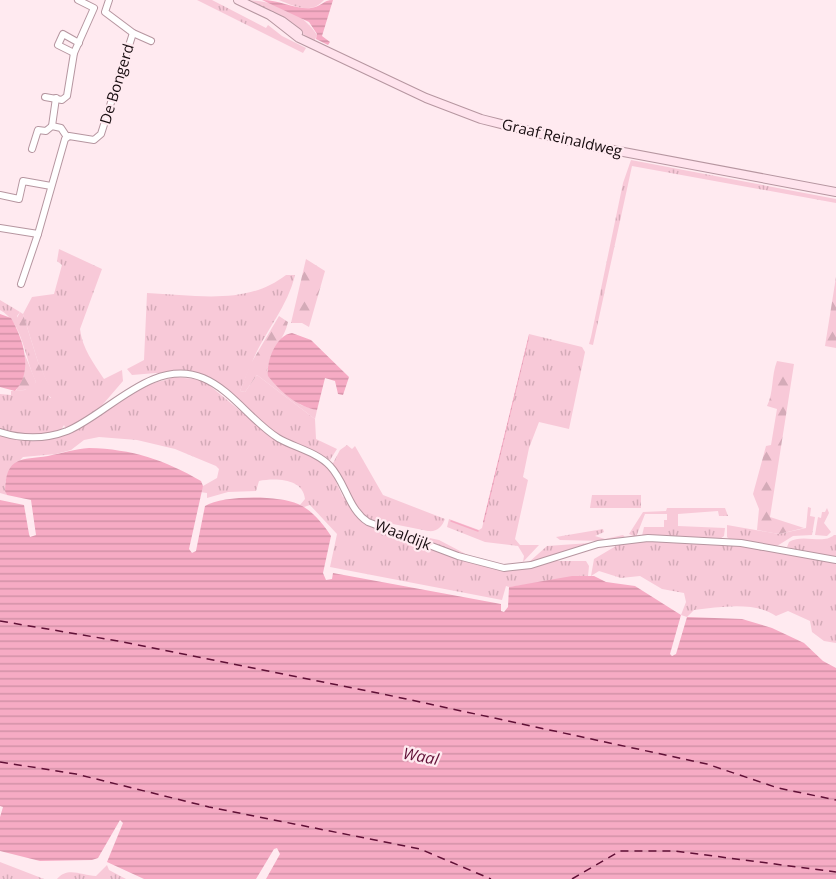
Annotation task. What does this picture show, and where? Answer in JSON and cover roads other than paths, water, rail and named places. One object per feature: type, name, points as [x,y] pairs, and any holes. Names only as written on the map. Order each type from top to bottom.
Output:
[{"type":"main road","name":"Graaf Reinaldweg","points":[[238,0],[271,16],[293,36],[426,98],[481,119],[581,144],[836,192]]},
{"type":"street","points":[[78,0],[105,12],[133,33],[151,41]]},
{"type":"street","points":[[105,12],[109,0]]},
{"type":"street","points":[[45,97],[62,100],[67,96],[74,53],[94,8]]},
{"type":"street","name":"De Bongerd","points":[[66,137],[91,140],[101,134],[133,33]]},
{"type":"street","points":[[74,53],[58,45],[63,34],[79,43]]},
{"type":"street","points":[[32,149],[38,130],[46,131],[52,126],[56,98]]},
{"type":"street","points":[[21,284],[29,256],[35,248],[66,137],[63,129],[52,126]]},
{"type":"street","points":[[0,195],[20,199],[23,181],[51,186]]},
{"type":"street","points":[[0,228],[38,234]]},
{"type":"street","name":"Waaldijk","points":[[0,432],[27,437],[54,435],[79,425],[147,383],[169,376],[198,376],[216,386],[268,431],[329,465],[354,509],[368,522],[481,564],[516,567],[598,544],[648,538],[748,544],[836,560]]},
{"type":"water","points":[[262,0],[306,8],[333,0],[322,36],[330,42],[328,45],[316,39],[317,34],[309,22]]},
{"type":"water","points":[[0,314],[11,318],[25,355],[24,374],[15,391],[0,387]]},
{"type":"water","points":[[292,333],[311,340],[349,377],[343,395],[338,394],[335,381],[325,378],[317,410],[290,398],[268,376],[273,350],[281,339]]},
{"type":"water","points":[[529,335],[529,338],[484,523],[483,522]]},
{"type":"water","name":"Waal","points":[[89,448],[134,453],[148,457],[201,481],[203,486],[189,549],[192,553],[196,551],[205,506],[213,502],[237,498],[278,499],[298,504],[308,510],[331,536],[323,573],[326,580],[332,579],[333,573],[501,604],[501,611],[504,612],[508,607],[509,587],[572,576],[594,576],[606,582],[635,586],[681,615],[670,654],[672,656],[676,654],[687,617],[742,619],[772,628],[804,643],[823,661],[836,668],[836,879],[266,879],[280,854],[277,848],[274,849],[256,879],[144,879],[107,862],[123,823],[120,820],[98,858],[92,860],[40,861],[0,851],[0,817],[3,807],[0,806],[0,500],[24,505],[30,537],[36,535],[31,500],[7,495],[5,491],[8,471],[17,462],[23,460]]},
{"type":"waterway","points":[[451,521],[478,531]]}]
